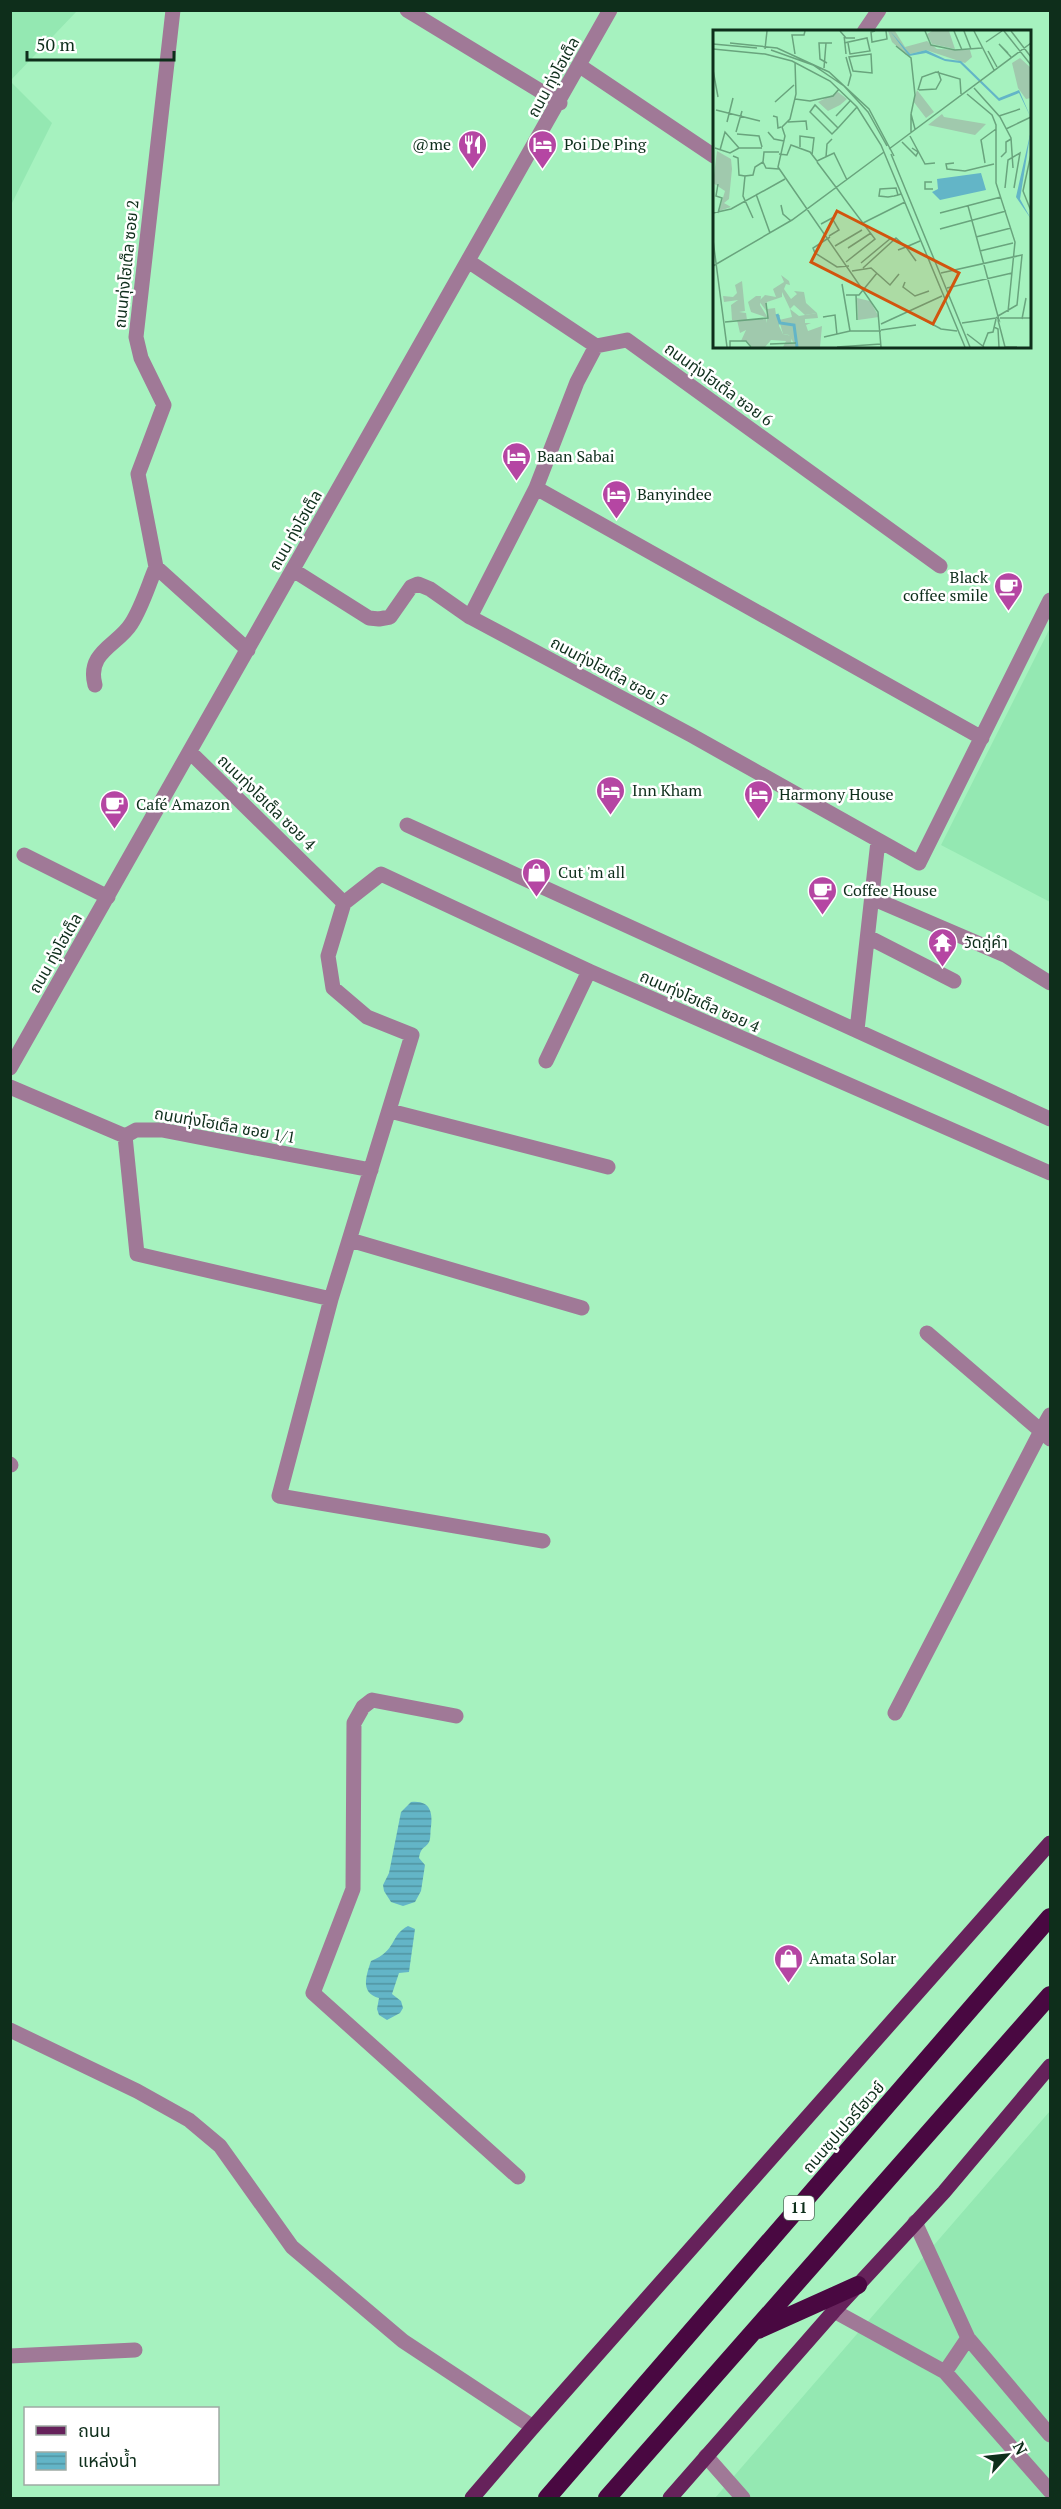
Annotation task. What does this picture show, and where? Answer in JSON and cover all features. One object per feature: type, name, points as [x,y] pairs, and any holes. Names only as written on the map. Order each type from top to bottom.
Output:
[{"type":"highway","name":"ถนนซุปเปอร์ไฮเวย์","points":[[547,2499],[1050,1917]]},
{"type":"highway","points":[[607,2499],[1050,1995]]},
{"type":"highway","points":[[751,2333],[858,2284]]},
{"type":"main road","points":[[472,2499],[533,2427],[1050,1843]]},
{"type":"main road","points":[[670,2499],[1050,2066]]},
{"type":"street","name":"ถนนทุ่งโฮเต็ล ซอย 2","points":[[156,567],[138,474],[165,405],[141,358],[136,337],[173,10]]},
{"type":"street","points":[[407,10],[560,103]]},
{"type":"street","name":"ถนน ทุ่งโฮเต็ล","points":[[10,1068],[560,103],[610,10]]},
{"type":"street","points":[[865,30],[879,10]]},
{"type":"street","points":[[579,66],[713,155]]},
{"type":"street","points":[[468,261],[596,346],[577,382],[536,488],[470,617]]},
{"type":"street","name":"ถนนทุ่งโฮเต็ล ซอย 6","points":[[596,346],[627,340],[940,566]]},
{"type":"street","points":[[536,488],[982,738],[1050,600]]},
{"type":"street","points":[[95,685],[93,679],[96,661],[102,651],[133,621],[156,567],[248,650]]},
{"type":"street","name":"ถนนทุ่งโฮเต็ล ซอย 5","points":[[293,570],[369,618],[390,617],[411,586],[418,584],[430,589],[470,617],[691,735],[919,863],[982,738]]},
{"type":"street","name":"ถนนทุ่งโฮเต็ล ซอย 4","points":[[190,752],[344,903],[381,874],[589,971],[1050,1173]]},
{"type":"street","points":[[407,825],[1050,1119]]},
{"type":"street","points":[[857,1030],[878,841]]},
{"type":"street","points":[[24,855],[108,897]]},
{"type":"street","points":[[872,898],[1005,956],[1050,983]]},
{"type":"street","points":[[344,903],[328,956],[333,988],[367,1017],[412,1035],[331,1299],[279,1496],[543,1541]]},
{"type":"street","points":[[868,937],[954,981]]},
{"type":"street","points":[[546,1061],[589,971]]},
{"type":"street","points":[[10,1087],[125,1136],[138,1254],[331,1299]]},
{"type":"street","points":[[390,1111],[608,1167]]},
{"type":"street","name":"ถนนทุ่งโฮเต็ล ซอย 1/1","points":[[125,1136],[136,1130],[162,1130],[372,1170]]},
{"type":"street","points":[[350,1240],[582,1308]]},
{"type":"street","points":[[927,1333],[1046,1435]]},
{"type":"street","points":[[895,1713],[1046,1435],[1050,1415]]},
{"type":"street","points":[[456,1716],[372,1700],[363,1707],[354,1723],[353,1889],[313,1993],[518,2177]]},
{"type":"street","points":[[10,2040],[11,2030],[137,2091],[189,2120],[220,2146],[292,2247],[404,2341],[533,2427]]},
{"type":"street","points":[[915,2222],[968,2338],[1050,2435]]},
{"type":"street","points":[[834,2311],[945,2372],[1050,2491]]},
{"type":"street","points":[[945,2372],[968,2338]]},
{"type":"street","points":[[10,2356],[135,2350]]},
{"type":"street","points":[[706,2456],[742,2499]]},
{"type":"shaded area","points":[[10,11],[77,11],[11,80]]},
{"type":"shaded area","points":[[11,82],[52,123],[11,205]]},
{"type":"shaded area","points":[[1050,628],[1050,902],[941,845]]},
{"type":"shaded area","points":[[1050,2111],[1050,2498],[715,2498]]},
{"type":"water","points":[[411,1802],[426,1805],[431,1812],[430,1841],[422,1850],[419,1858],[425,1865],[421,1891],[415,1902],[403,1906],[391,1902],[383,1885],[389,1873],[401,1812]]},
{"type":"water","points":[[408,1926],[415,1929],[409,1972],[399,1973],[392,1994],[401,2001],[403,2008],[400,2013],[387,2020],[379,2015],[377,2009],[379,1998],[373,1996],[367,1988],[367,1972],[371,1961],[385,1953],[398,1934]]},
{"type":"place","name":"@me","points":[[472,170]]},
{"type":"place","name":"Poi De Ping","points":[[543,170]]},
{"type":"place","name":"Baan Sabai","points":[[516,482]]},
{"type":"place","name":"Banyindee","points":[[616,520]]},
{"type":"place","name":"Black coffee smile","points":[[1009,612]]},
{"type":"place","name":"Inn Kham","points":[[611,816]]},
{"type":"place","name":"Harmony House","points":[[758,820]]},
{"type":"place","name":"Café Amazon","points":[[115,830]]},
{"type":"place","name":"Cut 'm all","points":[[537,898]]},
{"type":"place","name":"Coffee House","points":[[822,916]]},
{"type":"place","name":"วัดกู่คำ","points":[[943,968]]},
{"type":"place","name":"Amata Solar","points":[[788,1984]]}]
